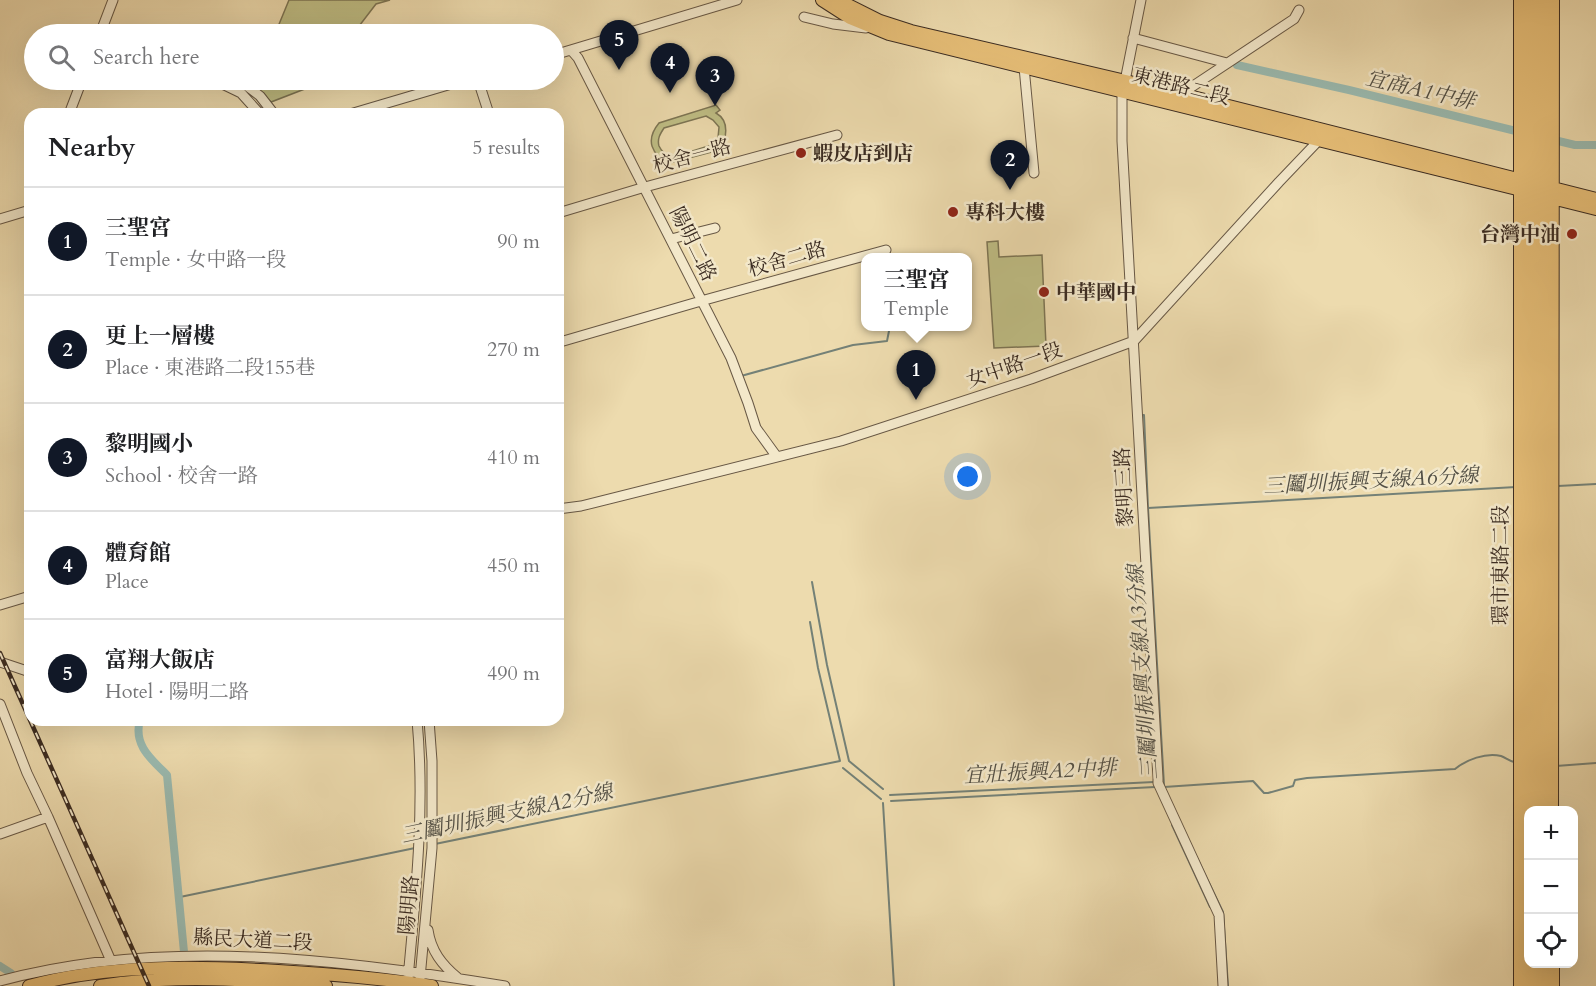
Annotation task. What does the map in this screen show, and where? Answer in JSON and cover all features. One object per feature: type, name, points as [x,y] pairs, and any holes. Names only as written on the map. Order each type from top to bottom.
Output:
[{"type":"main road","name":"東港路二段","points":[[822,0],[850,18],[903,38],[1024,67],[1124,86]]},
{"type":"main road","name":"東港路二段","points":[[838,0],[880,21],[911,31],[1537,189]]},
{"type":"main road","name":"環市東路二段","points":[[1520,0],[1537,189],[1542,806]]},
{"type":"main road","name":"環市東路二段","points":[[1531,0],[1552,806]]},
{"type":"main road","name":"環市東路二段","points":[[1520,986],[1543,0]]},
{"type":"main road","name":"環市東路二段","points":[[1531,806],[1537,189],[1553,0]]},
{"type":"main road","points":[[1537,189],[1596,200]]},
{"type":"main road","points":[[1537,189],[1596,209]]},
{"type":"main road","name":"縣民大道二段","points":[[29,986],[70,977],[116,971],[183,967],[301,972],[416,981]]},
{"type":"main road","points":[[1531,968],[1531,986]]},
{"type":"main road","points":[[1542,968],[1542,986]]},
{"type":"main road","points":[[1552,968],[1552,986]]},
{"type":"main road","name":"縣民大道二段","points":[[100,986],[153,980],[200,979],[326,986]]},
{"type":"street","points":[[104,24],[112,0]]},
{"type":"street","points":[[564,52],[737,0]]},
{"type":"street","name":"黎明三路","points":[[1141,0],[1124,86],[1122,141],[1158,783],[1219,915],[1223,986]]},
{"type":"street","points":[[1180,100],[1227,63],[1294,19],[1299,10]]},
{"type":"street","points":[[804,17],[833,24],[872,28]]},
{"type":"street","points":[[1132,38],[1227,63]]},
{"type":"street","name":"陽明二路","points":[[571,50],[578,58],[731,358],[756,428],[777,457]]},
{"type":"street","points":[[1024,67],[1034,173]]},
{"type":"street","points":[[71,108],[78,90]]},
{"type":"street","points":[[236,90],[242,93],[255,108]]},
{"type":"street","points":[[252,90],[269,108]]},
{"type":"street","points":[[370,108],[431,90]]},
{"type":"street","points":[[481,90],[487,108]]},
{"type":"street","name":"校舍一路","points":[[564,211],[837,135]]},
{"type":"street","name":"女中路一段","points":[[564,508],[590,504],[841,441],[1031,379],[1134,341],[1324,136]]},
{"type":"street","points":[[0,219],[24,212]]},
{"type":"street","points":[[671,239],[715,228]]},
{"type":"street","name":"校舍二路","points":[[875,253],[886,250]]},
{"type":"street","name":"校舍二路","points":[[564,340],[861,257]]},
{"type":"street","points":[[0,605],[24,598]]},
{"type":"street","points":[[0,662],[24,670]]},
{"type":"street","points":[[0,704],[27,773],[111,961]]},
{"type":"street","name":"陽明路","points":[[416,981],[419,760],[417,726]]},
{"type":"street","name":"陽明路","points":[[416,981],[427,910],[432,848],[432,761],[429,726]]},
{"type":"street","points":[[0,834],[48,817]]},
{"type":"street","points":[[427,910],[429,936],[433,949],[448,970],[458,978]]},
{"type":"street","name":"縣民大道二段","points":[[0,981],[57,968],[111,961],[193,956],[352,965],[416,981],[458,978],[505,986]]},
{"type":"shaded area","points":[[289,0],[390,0],[376,4],[361,24],[279,24]]},
{"type":"shaded area","points":[[259,90],[302,90],[271,102]]},
{"type":"shaded area","points":[[716,105],[720,110],[716,113],[725,125],[724,141],[719,150],[670,163],[658,156],[652,146],[652,135],[659,123]],"holes":[[[706,116],[719,127],[715,144],[672,156],[666,154],[659,146],[659,137],[664,128]]]},
{"type":"shaded area","points":[[998,241],[999,257],[1042,255],[1046,346],[994,348],[987,242]]},
{"type":"waterway","name":"宜商A1中排","points":[[1237,65],[1524,133]]},
{"type":"waterway","name":"宜商A1中排","points":[[1550,139],[1575,145],[1596,145]]},
{"type":"waterway","name":"三鬮圳振興支線A3分線","points":[[741,376],[853,345],[887,341],[889,331]]},
{"type":"waterway","name":"三鬮圳振興支線A3分線","points":[[1142,415],[1144,415],[1164,785]]},
{"type":"waterway","name":"三鬮圳振興支線A6分線","points":[[1558,486],[1596,484]]},
{"type":"waterway","name":"三鬮圳振興支線A6分線","points":[[1148,508],[1516,487]]},
{"type":"waterway","points":[[812,582],[827,665],[849,761],[883,789]]},
{"type":"waterway","name":"三鬮圳振興支線A2分線","points":[[435,844],[840,761],[818,668],[810,622]]},
{"type":"waterway","points":[[139,726],[139,737],[145,751],[167,775],[184,952]]},
{"type":"waterway","points":[[1164,787],[1253,781],[1264,793],[1268,793],[1293,786],[1295,780],[1455,769],[1470,760],[1489,755],[1501,756],[1514,762]]},
{"type":"waterway","points":[[1556,766],[1596,763]]},
{"type":"waterway","name":"三鬮圳振興支線A2分線","points":[[843,768],[881,799]]},
{"type":"waterway","name":"宜壯振興A2中排","points":[[890,795],[1154,782]]},
{"type":"waterway","name":"三鬮圳振興支線A2分線","points":[[891,801],[1155,787]]},
{"type":"waterway","points":[[883,803],[894,986]]},
{"type":"waterway","name":"宜壯振興A2中排","points":[[1172,825],[1210,907]]},
{"type":"waterway","name":"三鬮圳振興支線A2分線","points":[[180,897],[415,848]]},
{"type":"waterway","name":"三鬮圳振興支線A3分線","points":[[1197,858],[1223,912],[1228,986]]},
{"type":"waterway","points":[[0,966],[11,973]]},
{"type":"railway","points":[[0,653],[24,707]]},
{"type":"railway","points":[[33,726],[149,986]]},
{"type":"place","name":"富翔大飯店","points":[[619,70]]},
{"type":"place","name":"體育館","points":[[670,93]]},
{"type":"place","name":"黎明國小","points":[[715,106]]},
{"type":"place","name":"蝦皮店到店","points":[[801,153]]},
{"type":"place","name":"更上一層樓","points":[[1010,190]]},
{"type":"place","name":"專科大樓","points":[[953,212]]},
{"type":"place","name":"台灣中油","points":[[1572,234]]},
{"type":"place","name":"中華國中","points":[[1044,292]]},
{"type":"place","name":"三聖宮","points":[[916,400]]}]
